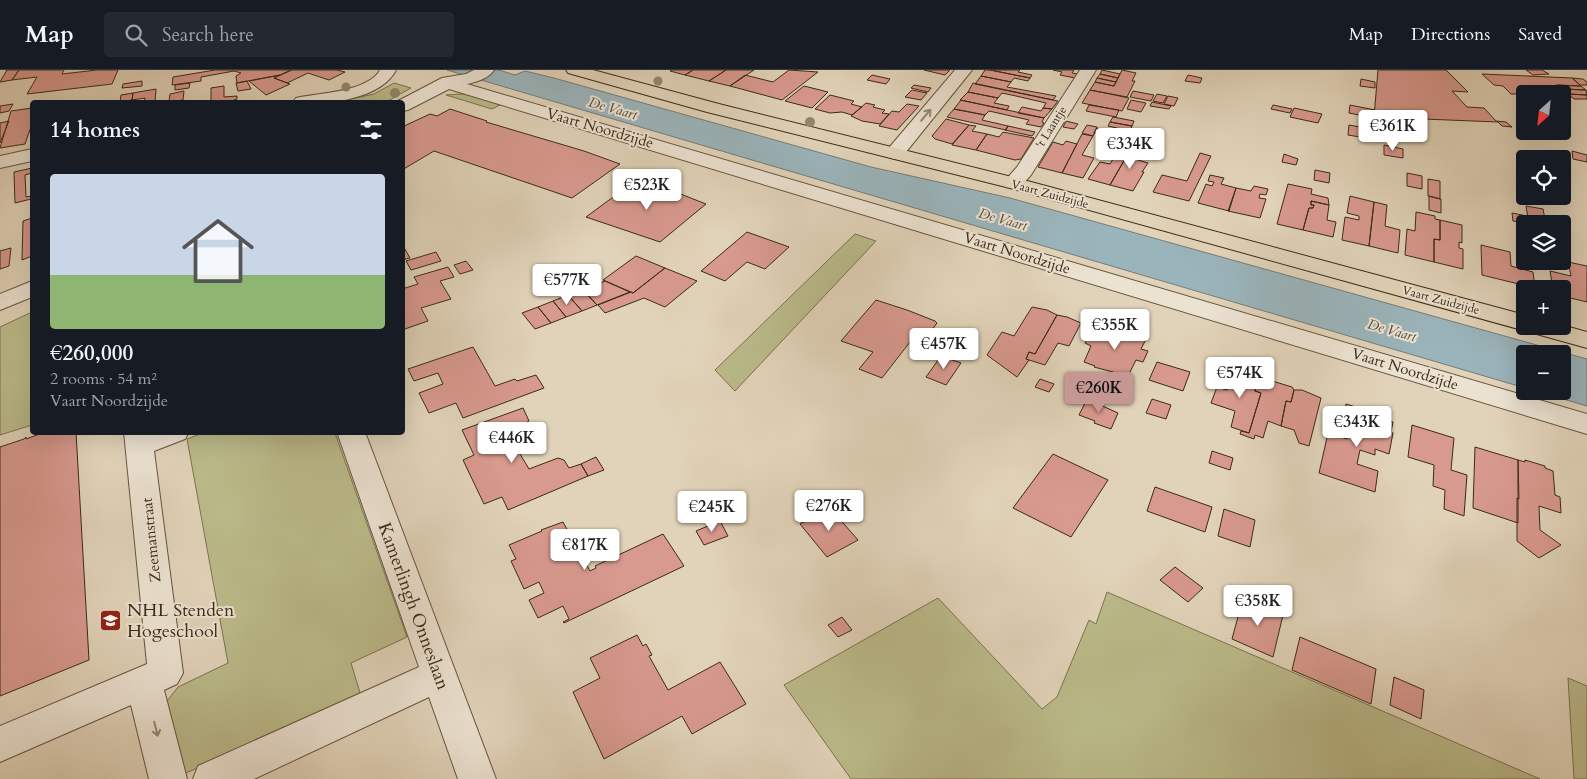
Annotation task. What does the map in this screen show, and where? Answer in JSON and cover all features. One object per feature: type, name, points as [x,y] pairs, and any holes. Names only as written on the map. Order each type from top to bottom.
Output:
[{"type":"main road","name":"Vaart Zuidzijde","points":[[574,70],[714,108],[895,153],[1018,177],[1516,320]]},
{"type":"main road","points":[[1569,335],[1587,340]]},
{"type":"street","points":[[311,100],[368,88],[387,74],[388,70]]},
{"type":"street","points":[[405,104],[457,76],[486,70]]},
{"type":"street","points":[[895,153],[964,70]]},
{"type":"street","name":"'t Laantje","points":[[1018,177],[1088,70]]},
{"type":"street","name":"Vaart Noordzijde","points":[[457,76],[1587,424]]},
{"type":"street","points":[[1,164],[30,157]]},
{"type":"street","points":[[0,303],[30,289]]},
{"type":"street","name":"Zeemanstraat","points":[[0,744],[165,673],[140,439],[160,435]]},
{"type":"street","name":"Kamerlingh Onneslaan","points":[[352,435],[476,779]]},
{"type":"street","points":[[212,779],[439,675]]},
{"type":"street","points":[[144,682],[168,779]]},
{"type":"shaded area","points":[[394,83],[411,88],[390,100],[346,100],[374,94]]},
{"type":"shaded area","points":[[470,94],[502,104],[492,109],[446,95]]},
{"type":"shaded area","points":[[855,234],[876,241],[735,391],[715,370]]},
{"type":"shaded area","points":[[30,313],[30,426],[0,435],[0,327]]},
{"type":"shaded area","points":[[197,435],[336,435],[407,637],[351,663],[361,696],[177,777],[156,715],[178,687],[228,663],[187,439]]},
{"type":"shaded area","points":[[1107,592],[1540,779],[851,779],[784,685],[938,598],[1042,709],[1057,697],[1089,620],[1096,624]]},
{"type":"shaded area","points":[[1568,678],[1587,686],[1587,779],[1574,779]]},
{"type":"water","name":"De Vaart","points":[[447,70],[499,70],[515,75],[525,71],[554,78],[871,167],[1010,198],[1537,345],[1516,345],[1516,385]]},
{"type":"water","points":[[1571,355],[1587,359],[1587,406],[1567,400],[1571,400]]},
{"type":"building","points":[[7,70],[19,70],[12,80],[0,82]]},
{"type":"building","points":[[19,70],[64,70],[62,74],[118,70],[112,84],[27,94],[37,77],[12,80]]},
{"type":"building","points":[[215,70],[291,70],[280,75],[237,83],[236,76],[241,73],[234,71],[201,77],[201,81],[172,85],[173,77]]},
{"type":"building","points":[[292,70],[337,70],[345,72],[329,80],[308,73],[287,83],[274,78]]},
{"type":"building","points":[[693,70],[685,75],[670,71]]},
{"type":"building","points":[[693,70],[726,70],[709,81],[685,75]]},
{"type":"building","points":[[726,70],[754,70],[730,86],[709,81]]},
{"type":"building","points":[[789,70],[818,72],[782,100],[730,86],[745,75],[773,82]]},
{"type":"building","points":[[924,70],[950,70],[945,75]]},
{"type":"building","points":[[985,70],[1030,78],[1028,81],[1014,78],[1011,82],[981,76]]},
{"type":"building","points":[[990,70],[1020,70],[1018,72],[1032,75],[1030,78]]},
{"type":"building","points":[[1053,70],[1074,70],[1072,73],[1077,74],[1075,78],[1060,75],[1062,72]]},
{"type":"building","points":[[1102,70],[1120,74],[1118,78],[1100,74]]},
{"type":"building","points":[[1122,70],[1136,73],[1132,81],[1135,81],[1127,97],[1090,90],[1095,82],[1114,86]]},
{"type":"building","points":[[1378,70],[1446,70],[1468,92],[1452,91],[1467,107],[1484,108],[1496,121],[1506,122],[1512,127],[1502,126],[1498,122],[1374,117]]},
{"type":"building","points":[[1526,70],[1542,70],[1549,74],[1533,75]]},
{"type":"building","points":[[1100,74],[1118,78],[1116,82],[1097,78]]},
{"type":"building","points":[[1482,74],[1572,78],[1581,86],[1516,85],[1516,94],[1511,94],[1503,86],[1494,85]]},
{"type":"building","points":[[280,75],[274,78],[290,84],[266,95],[249,81]]},
{"type":"building","points":[[872,75],[890,79],[886,84],[867,80]]},
{"type":"building","points":[[1188,75],[1202,78],[1200,83],[1185,81]]},
{"type":"building","points":[[981,76],[1011,82],[1007,87],[1056,96],[1053,100],[975,84]]},
{"type":"building","points":[[1097,78],[1116,82],[1114,86],[1095,82]]},
{"type":"building","points":[[1572,78],[1583,79],[1587,82],[1587,85],[1580,85]]},
{"type":"building","points":[[1361,79],[1375,82],[1375,88],[1360,86]]},
{"type":"building","points":[[142,81],[142,86],[122,88],[123,84]]},
{"type":"building","points":[[247,81],[251,89],[238,91],[236,83]]},
{"type":"building","points":[[190,83],[189,88],[175,90],[175,85]]},
{"type":"building","points":[[973,83],[1058,101],[1052,109],[1043,108],[1046,103],[1002,93],[998,98],[968,92]]},
{"type":"building","points":[[914,85],[931,88],[928,92],[911,88]]},
{"type":"building","points":[[224,86],[224,97],[237,96],[237,99],[211,100],[211,88]]},
{"type":"building","points":[[804,86],[828,92],[812,108],[785,101]]},
{"type":"building","points":[[1571,86],[1581,86],[1586,90],[1571,89]]},
{"type":"building","points":[[156,89],[155,100],[144,100],[145,98],[132,100],[133,93]]},
{"type":"building","points":[[1571,89],[1586,90],[1587,95],[1571,94]]},
{"type":"building","points":[[912,90],[927,93],[921,100],[905,97]]},
{"type":"building","points":[[1090,90],[1129,98],[1122,111],[1082,103]]},
{"type":"building","points":[[184,91],[183,100],[169,100],[170,94]]},
{"type":"building","points":[[1133,91],[1154,95],[1151,101],[1130,97]]},
{"type":"building","points":[[968,92],[998,98],[994,103],[1009,106],[1007,110],[960,100]]},
{"type":"building","points":[[133,93],[132,100],[120,100],[121,95]]},
{"type":"building","points":[[1157,94],[1167,96],[1163,103],[1153,101]]},
{"type":"building","points":[[1571,94],[1587,95],[1587,99],[1574,99]]},
{"type":"building","points":[[830,95],[854,101],[851,104],[862,107],[852,115],[842,112],[830,113],[815,109]]},
{"type":"building","points":[[1168,96],[1178,98],[1174,106],[1164,104]]},
{"type":"building","points":[[961,100],[1044,118],[1042,122],[1044,123],[1041,127],[1026,124],[1029,120],[989,111],[985,115],[954,109]]},
{"type":"building","points":[[1131,100],[1146,103],[1141,112],[1127,109]]},
{"type":"building","points":[[1152,102],[1171,106],[1169,109],[1150,106]]},
{"type":"building","points":[[866,103],[885,110],[882,113],[889,114],[880,124],[862,121],[851,116]]},
{"type":"building","points":[[13,104],[9,111],[0,113],[0,106]]},
{"type":"building","points":[[907,104],[919,106],[897,130],[879,126],[892,111],[899,112]]},
{"type":"building","points":[[1089,105],[1119,110],[1116,117],[1086,111]]},
{"type":"building","points":[[1273,105],[1292,109],[1290,113],[1271,109]]},
{"type":"building","points":[[1350,105],[1375,110],[1374,118],[1349,113]]},
{"type":"building","points":[[1022,107],[1041,111],[1043,108],[1052,109],[1044,118],[1018,113]]},
{"type":"building","points":[[30,108],[30,130],[25,144],[0,148],[11,111]]},
{"type":"building","points":[[1294,108],[1322,114],[1318,123],[1290,117]]},
{"type":"building","points":[[450,109],[620,164],[572,198],[434,151],[405,168],[405,126],[430,114],[437,116]]},
{"type":"building","points":[[954,109],[985,115],[982,120],[1008,126],[1006,130],[947,117]]},
{"type":"building","points":[[1113,117],[1134,121],[1132,126],[1110,122]]},
{"type":"building","points":[[946,119],[969,125],[952,144],[935,139],[932,136]]},
{"type":"building","points":[[9,121],[0,143],[0,123]]},
{"type":"building","points":[[1066,121],[1078,124],[1074,129],[1063,127]]},
{"type":"building","points":[[1110,122],[1132,126],[1130,131],[1108,126]]},
{"type":"building","points":[[969,125],[976,126],[972,131],[987,134],[976,150],[952,145]]},
{"type":"building","points":[[1087,125],[1097,127],[1093,136],[1082,133]]},
{"type":"building","points":[[1349,125],[1360,127],[1360,137],[1348,135]]},
{"type":"building","points":[[1008,126],[1035,132],[1032,136],[1005,130]]},
{"type":"building","points":[[1380,126],[1403,130],[1404,137],[1381,131]]},
{"type":"building","points":[[1097,128],[1112,131],[1109,136],[1094,133]]},
{"type":"building","points":[[1003,132],[1034,138],[1021,159],[1015,160],[976,150],[987,134],[999,137]]},
{"type":"building","points":[[1082,134],[1093,136],[1082,155],[1094,158],[1083,178],[1062,173]]},
{"type":"building","points":[[1066,141],[1077,144],[1062,173],[1038,167],[1053,142],[1063,145]]},
{"type":"building","points":[[1123,143],[1133,145],[1110,185],[1088,179],[1100,162],[1110,164]]},
{"type":"building","points":[[1133,145],[1145,148],[1138,160],[1148,163],[1142,172],[1144,172],[1133,191],[1110,185]]},
{"type":"building","points":[[1384,145],[1403,149],[1403,158],[1384,155]]},
{"type":"building","points":[[1572,151],[1587,155],[1587,162],[1573,159]]},
{"type":"building","points":[[1200,153],[1211,156],[1189,201],[1153,192],[1162,175],[1187,181]]},
{"type":"building","points":[[1284,154],[1298,159],[1296,165],[1282,162]]},
{"type":"building","points":[[30,168],[30,174],[25,175],[26,197],[30,196],[30,199],[15,203],[14,172]]},
{"type":"building","points":[[1315,170],[1330,173],[1329,183],[1314,180]]},
{"type":"building","points":[[1407,173],[1422,176],[1422,189],[1407,186]]},
{"type":"building","points":[[1210,175],[1224,178],[1221,184],[1236,188],[1229,211],[1198,203],[1206,184],[1212,186],[1214,182],[1208,181]]},
{"type":"building","points":[[1428,179],[1440,181],[1440,199],[1428,196]]},
{"type":"building","points":[[635,181],[678,193],[706,204],[660,242],[586,217]]},
{"type":"building","points":[[1288,184],[1312,189],[1311,194],[1328,198],[1329,205],[1311,201],[1311,205],[1314,205],[1313,208],[1309,208],[1303,230],[1277,224]]},
{"type":"building","points":[[1254,186],[1268,189],[1266,195],[1260,194],[1259,198],[1266,199],[1260,218],[1228,211],[1236,188],[1251,191]]},
{"type":"building","points":[[1350,196],[1374,202],[1369,246],[1342,240],[1345,217],[1359,220],[1359,216],[1347,213]]},
{"type":"building","points":[[1429,196],[1441,199],[1441,213],[1429,210]]},
{"type":"building","points":[[1311,201],[1329,205],[1327,220],[1336,222],[1333,237],[1303,230],[1309,208],[1313,208],[1314,205],[1311,205]]},
{"type":"building","points":[[1374,202],[1387,205],[1385,226],[1400,230],[1398,253],[1369,246]]},
{"type":"building","points":[[1526,206],[1543,209],[1544,215],[1528,215]]},
{"type":"building","points":[[1416,212],[1435,216],[1435,219],[1440,220],[1440,240],[1434,239],[1434,262],[1405,255],[1407,229],[1415,231]]},
{"type":"building","points":[[1512,213],[1522,215],[1516,215],[1516,222],[1513,221]]},
{"type":"building","points":[[30,219],[30,257],[22,260],[23,221]]},
{"type":"building","points":[[1440,220],[1462,225],[1462,243],[1459,242],[1459,248],[1463,249],[1463,269],[1434,262],[1434,239],[1440,240]]},
{"type":"building","points":[[747,232],[789,247],[765,269],[747,262],[725,281],[701,271]]},
{"type":"building","points":[[1481,245],[1510,252],[1511,266],[1516,267],[1516,270],[1533,272],[1534,280],[1516,280],[1516,283],[1482,275]]},
{"type":"building","points":[[11,248],[9,266],[0,269],[0,251]]},
{"type":"building","points":[[405,249],[410,258],[405,259]]},
{"type":"building","points":[[436,252],[441,261],[411,270],[406,261]]},
{"type":"building","points":[[636,256],[665,268],[633,293],[603,280]]},
{"type":"building","points":[[466,261],[473,270],[460,274],[454,265]]},
{"type":"building","points":[[1571,263],[1587,266],[1587,302],[1571,298],[1571,280],[1552,280],[1550,271],[1571,276]]},
{"type":"building","points":[[448,267],[454,277],[440,281],[451,299],[421,308],[428,321],[405,329],[405,288],[418,284],[414,277]]},
{"type":"building","points":[[665,268],[697,281],[665,307],[644,298],[605,313],[598,305],[631,292],[633,293]]},
{"type":"building","points":[[605,281],[630,292],[597,305],[583,290]]},
{"type":"building","points":[[583,290],[597,305],[582,311],[568,295]]},
{"type":"building","points":[[568,295],[582,311],[566,317],[553,301]]},
{"type":"building","points":[[876,300],[907,310],[937,323],[931,331],[927,332],[920,329],[882,378],[859,369],[873,352],[841,341]]},
{"type":"building","points":[[553,301],[566,317],[551,323],[538,307]]},
{"type":"building","points":[[538,307],[551,323],[535,329],[522,313]]},
{"type":"building","points":[[1032,307],[1047,310],[1057,315],[1035,354],[1029,352],[1026,359],[1029,360],[1017,377],[987,355],[1002,332],[1014,336]]},
{"type":"building","points":[[1057,315],[1081,323],[1069,346],[1058,343],[1045,365],[1026,359],[1029,352],[1035,354]]},
{"type":"building","points":[[1101,327],[1145,341],[1141,349],[1148,351],[1143,362],[1136,360],[1128,376],[1094,367],[1084,362],[1091,346],[1085,343],[1091,333],[1097,335]]},
{"type":"building","points":[[473,347],[495,386],[515,379],[517,381],[536,375],[544,388],[463,418],[456,403],[429,413],[419,393],[443,384],[438,373],[414,381],[408,369]]},
{"type":"building","points":[[941,356],[961,363],[946,385],[926,377]]},
{"type":"building","points":[[1157,362],[1190,372],[1183,391],[1149,380]]},
{"type":"building","points":[[1233,370],[1259,377],[1255,391],[1261,393],[1249,433],[1231,427],[1235,411],[1211,403],[1217,387],[1227,390]]},
{"type":"building","points":[[1259,377],[1292,387],[1294,390],[1291,402],[1286,401],[1281,426],[1268,421],[1263,438],[1255,435],[1254,439],[1240,434],[1241,431],[1249,433],[1261,393],[1255,391]]},
{"type":"building","points":[[1040,379],[1054,384],[1049,392],[1035,387]]},
{"type":"building","points":[[1294,390],[1302,390],[1321,398],[1309,446],[1299,443],[1294,430],[1281,426],[1286,401],[1291,402]]},
{"type":"building","points":[[1087,399],[1118,413],[1111,429],[1079,415]]},
{"type":"building","points":[[1152,399],[1171,405],[1166,419],[1146,413]]},
{"type":"building","points":[[1346,404],[1372,412],[1371,415],[1393,422],[1389,454],[1375,449],[1375,455],[1360,450],[1357,464],[1378,471],[1375,492],[1319,473],[1328,433],[1347,439],[1350,426],[1343,424]]},
{"type":"building","points":[[523,408],[529,421],[514,429],[523,445],[517,449],[529,469],[558,458],[564,460],[569,468],[581,464],[588,476],[508,510],[502,497],[484,504],[463,460],[474,455],[462,430]]},
{"type":"building","points":[[1412,425],[1454,438],[1451,470],[1467,475],[1464,516],[1444,509],[1445,490],[1433,486],[1434,465],[1408,457]]},
{"type":"building","points":[[37,435],[76,435],[89,660],[0,696],[0,447],[26,437],[26,439]]},
{"type":"building","points":[[1475,447],[1518,460],[1518,523],[1473,508]]},
{"type":"building","points":[[1212,451],[1233,458],[1230,470],[1209,463]]},
{"type":"building","points":[[1053,454],[1108,480],[1071,537],[1013,508]]},
{"type":"building","points":[[596,457],[604,470],[588,476],[581,464]]},
{"type":"building","points":[[1518,460],[1525,462],[1525,460],[1545,466],[1545,468],[1553,471],[1555,495],[1560,497],[1561,513],[1539,506],[1540,530],[1561,545],[1539,558],[1517,541]]},
{"type":"building","points":[[1155,487],[1212,507],[1205,532],[1147,511]]},
{"type":"building","points":[[830,508],[858,540],[827,557],[800,524]]},
{"type":"building","points":[[1224,509],[1255,520],[1250,547],[1218,536]]},
{"type":"building","points":[[720,521],[728,536],[704,545],[696,531]]},
{"type":"building","points":[[563,522],[590,571],[596,568],[595,566],[663,534],[684,566],[564,623],[569,619],[563,606],[538,618],[529,600],[544,593],[539,582],[524,589],[511,561],[516,559],[509,545]]},
{"type":"building","points":[[1175,567],[1203,588],[1188,602],[1160,580]]},
{"type":"building","points":[[1243,598],[1283,615],[1273,657],[1232,639]]},
{"type":"building","points":[[842,617],[852,630],[838,637],[828,625]]},
{"type":"building","points":[[637,635],[643,646],[646,644],[652,655],[649,656],[668,690],[720,662],[746,704],[692,734],[682,716],[604,759],[573,692],[600,678],[590,658]]},
{"type":"building","points":[[1300,637],[1376,669],[1371,704],[1292,670]]},
{"type":"building","points":[[1394,677],[1424,690],[1421,719],[1390,705]]},
{"type":"place","name":"NHL Stenden Hogeschool","points":[[111,620]]}]
